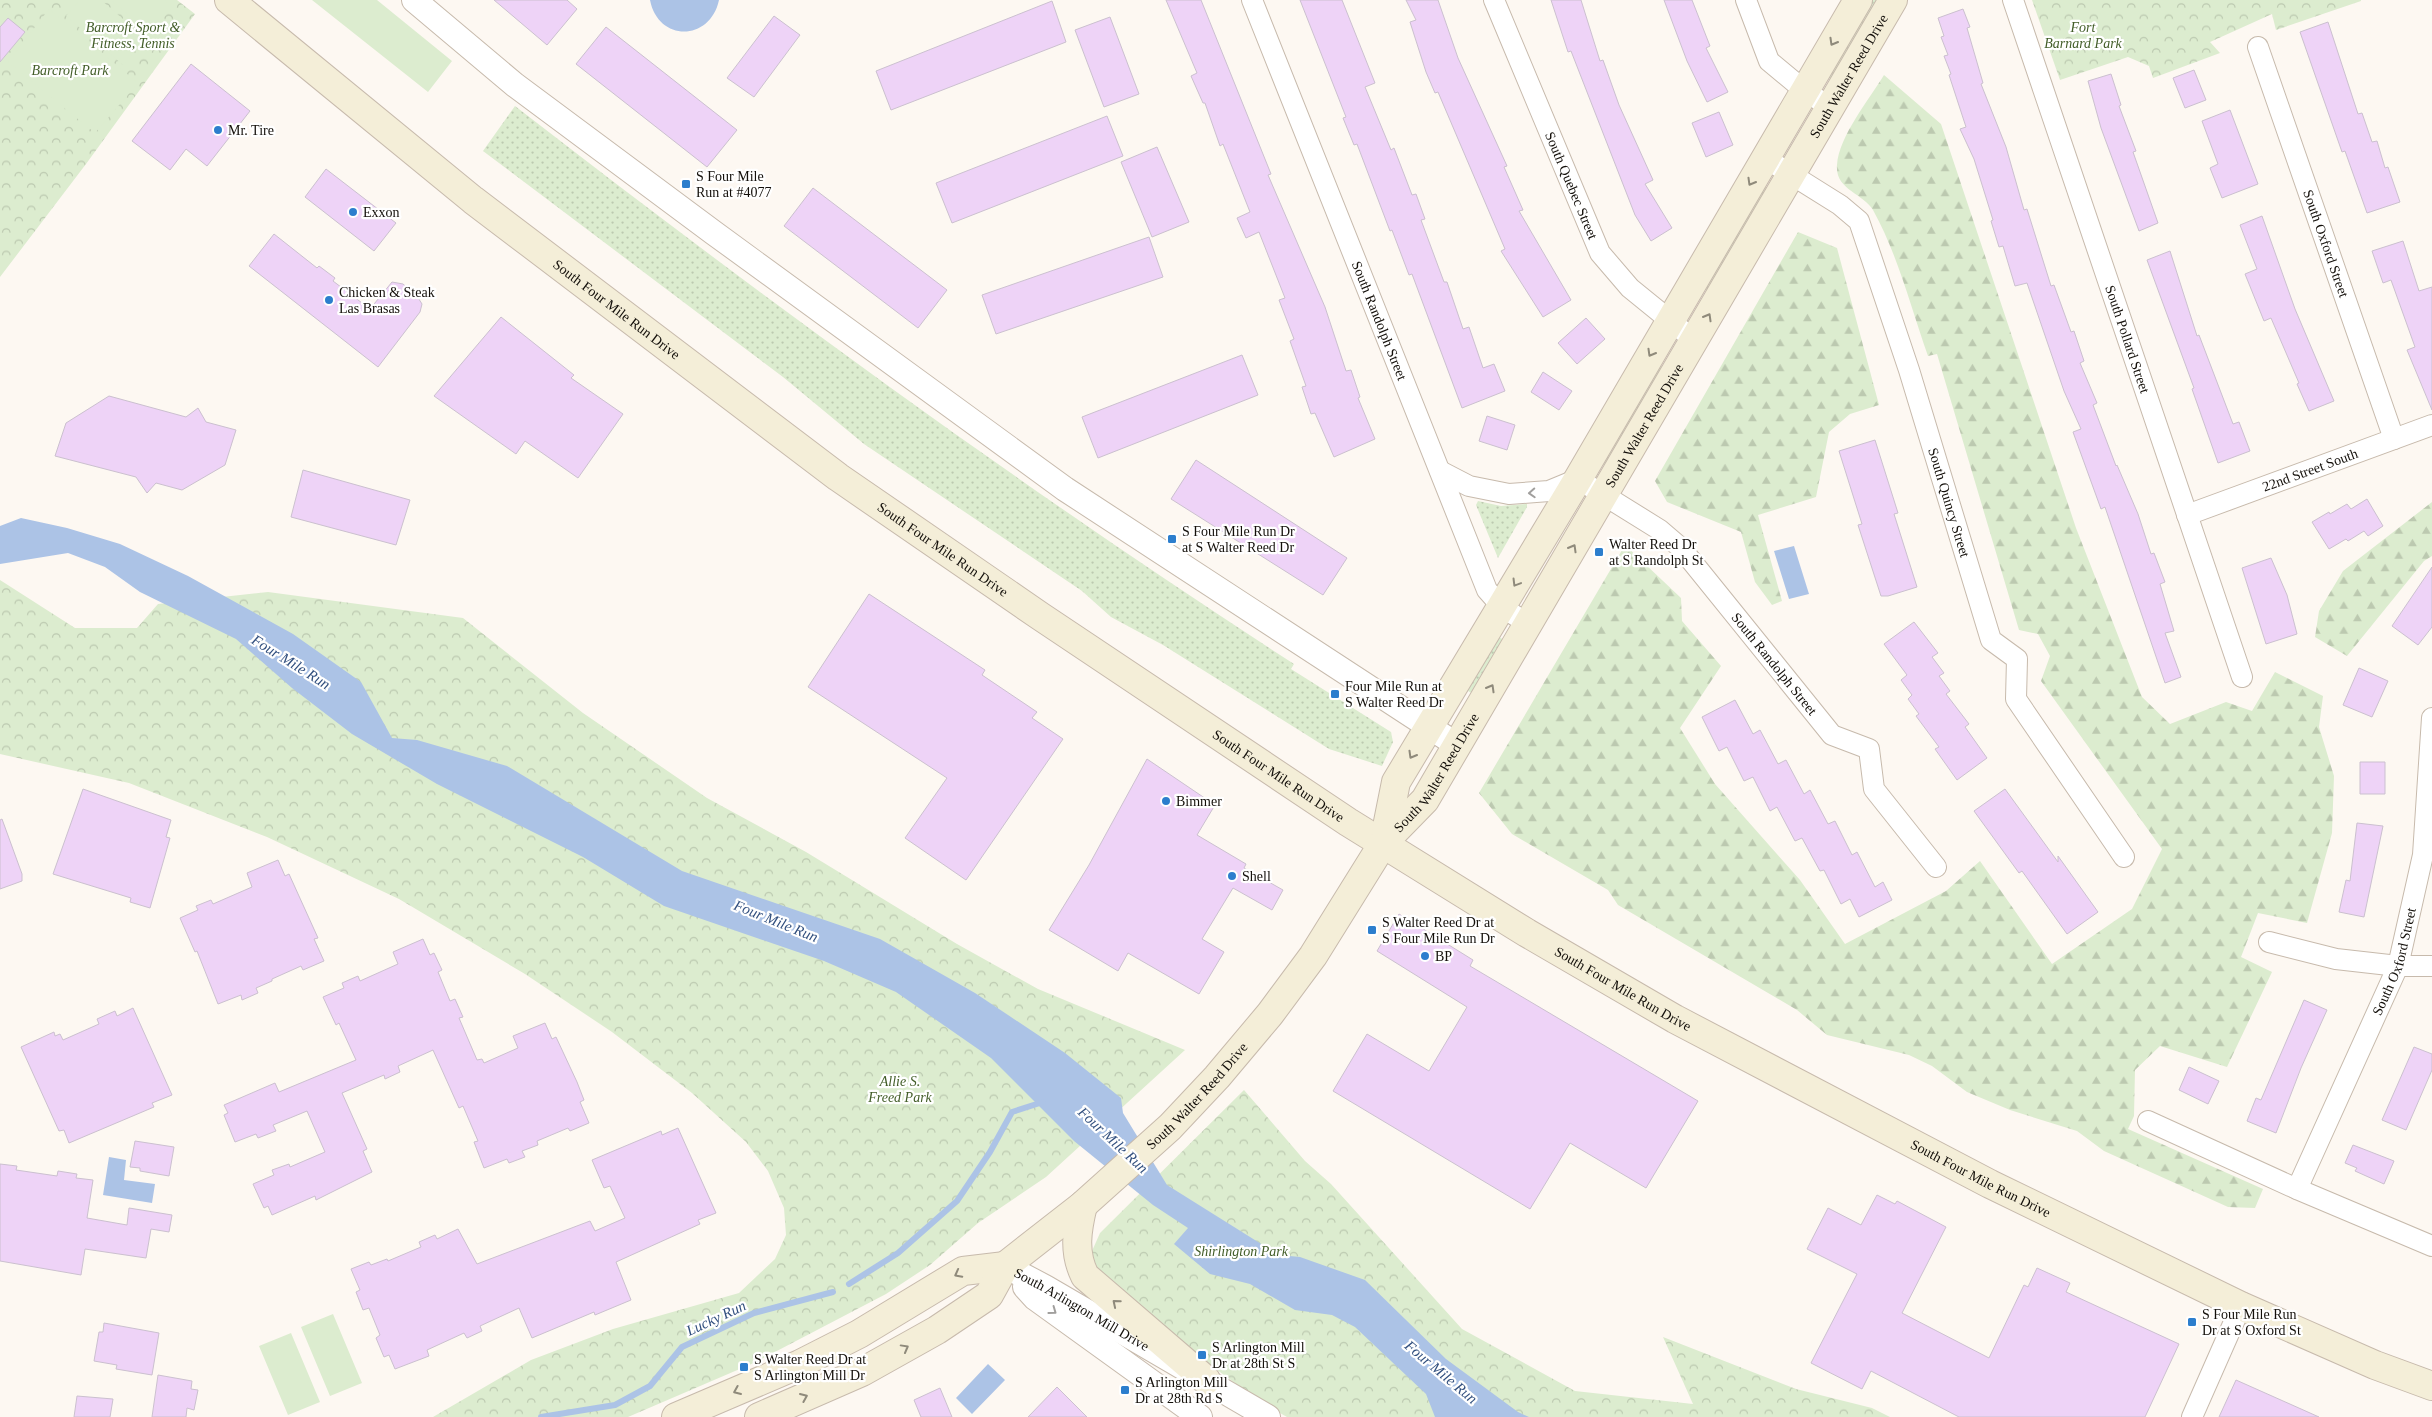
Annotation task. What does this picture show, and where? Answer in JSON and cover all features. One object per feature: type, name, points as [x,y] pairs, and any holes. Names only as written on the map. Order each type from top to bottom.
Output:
[{"type":"main road","name":"South Four Mile Run Drive","points":[[229,0],[473,200],[838,477],[1065,633],[1348,822],[1384,842],[1527,933],[1675,1019],[1990,1184],[2241,1306],[2375,1365],[2432,1386]]},
{"type":"main road","name":"South Walter Reed Drive","points":[[1384,842],[1396,782],[1578,480],[1858,0]]},
{"type":"main road","name":"South Walter Reed Drive","points":[[759,1417],[862,1372],[937,1330],[989,1295],[1005,1266],[1080,1209],[1170,1127],[1217,1077],[1270,1014],[1313,956],[1384,842],[1425,800],[1893,0]]},
{"type":"main road","points":[[1080,1209],[1076,1248],[1077,1258],[1085,1276],[1206,1380]]},
{"type":"main road","points":[[676,1417],[800,1364],[963,1271],[1005,1266]]},
{"type":"street","points":[[414,0],[523,91],[1065,489],[1457,745]]},
{"type":"street","name":"South Randolph Street","points":[[1252,0],[1486,590],[1502,607],[1528,624]]},
{"type":"street","name":"South Quebec Street","points":[[1494,0],[1600,252],[1630,288],[1694,340]]},
{"type":"street","points":[[1746,0],[1769,61],[1805,91],[1830,107]]},
{"type":"street","name":"South Pollard Street","points":[[2013,0],[2242,677]]},
{"type":"street","name":"South Oxford Street","points":[[2258,47],[2394,439]]},
{"type":"street","name":"South Quincy Street","points":[[1765,158],[1840,205],[1859,221],[1909,370],[1991,640],[2017,659],[2016,699],[2124,857]]},
{"type":"street","name":"22nd Street South","points":[[2187,515],[2432,425]]},
{"type":"street","points":[[1440,471],[1469,486],[1509,494],[1549,491],[1578,480]]},
{"type":"street","name":"South Randolph Street","points":[[1578,480],[1660,530],[1681,548],[1832,735],[1869,749],[1874,789],[1936,867]]},
{"type":"street","name":"South Oxford Street","points":[[2297,1189],[2398,966],[2423,855],[2432,718]]},
{"type":"street","points":[[2270,942],[2336,959],[2398,966],[2432,966]]},
{"type":"street","points":[[2148,1121],[2297,1189],[2432,1246]]},
{"type":"street","name":"South Arlington Mill Drive","points":[[1005,1266],[1268,1417]]},
{"type":"street","name":"South Arlington Mill Drive","points":[[1005,1266],[1035,1298],[1200,1417]]},
{"type":"street","points":[[2192,1417],[2241,1306]]},
{"type":"green space","name":"Barcroft Park","points":[[0,0],[177,0],[195,14],[86,164],[0,277]]},
{"type":"green space","name":"Barcroft Sport & Fitness, Tennis","points":[[80,0],[101,0],[146,39],[123,65],[66,16]]},
{"type":"green space","points":[[111,0],[164,0],[173,7],[150,33]]},
{"type":"green space","points":[[312,0],[377,0],[452,61],[428,92]]},
{"type":"green space","points":[[1870,0],[1882,0],[1834,81],[1826,76]]},
{"type":"green space","name":"Fort Barnard Park","points":[[2032,0],[2361,1],[2276,30],[2272,14],[2210,42],[2220,53],[2153,78],[2149,66],[2128,57],[2060,80]]},
{"type":"green space","points":[[49,9],[138,83],[95,133],[8,62]]},
{"type":"green space","points":[[1884,75],[1941,124],[2076,528],[2142,697],[2170,724],[2226,702],[2252,711],[2275,672],[2323,696],[2319,727],[2334,776],[2332,833],[2307,923],[2258,913],[2241,957],[2272,972],[2227,1067],[2160,1046],[2135,1070],[2134,1116],[2128,1129],[2263,1189],[2255,1208],[2228,1207],[2104,1151],[2077,1131],[2010,1110],[1967,1092],[1932,1066],[1909,1055],[1827,1035],[1797,1010],[1618,905],[1608,890],[1512,834],[1479,793],[1625,545],[1681,598],[1682,621],[1721,666],[1680,728],[1715,784],[1800,880],[1845,944],[1946,891],[1980,861],[2052,964],[2132,909],[2162,849],[2041,681],[2050,656],[2038,634],[2019,630],[1937,354],[1928,356],[1897,263],[1873,210],[1840,180],[1837,165],[1843,142]]},
{"type":"green space","points":[[515,106],[802,323],[898,393],[1094,531],[1294,664],[1291,669],[1391,732],[1393,742],[1382,766],[1329,749],[1163,645],[1111,617],[1082,591],[864,444],[783,377],[483,151]]},
{"type":"green space","points":[[1762,185],[1770,189],[1710,292],[1702,288]]},
{"type":"green space","points":[[1798,232],[1837,248],[1879,405],[1850,414],[1829,432],[1816,497],[1758,515],[1782,601],[1772,605],[1755,582],[1741,532],[1667,502],[1655,481]]},
{"type":"green space","points":[[1658,364],[1666,369],[1608,467],[1600,463]]},
{"type":"green space","points":[[1478,501],[1501,506],[1527,504],[1498,558],[1476,505]]},
{"type":"green space","points":[[2432,502],[2432,556],[2424,561],[2347,656],[2315,637],[2319,611],[2343,571]]},
{"type":"green space","name":"Allie S. Freed Park","points":[[0,580],[75,628],[137,628],[158,604],[268,592],[463,618],[583,713],[707,798],[806,852],[957,944],[1038,989],[1185,1050],[1046,1177],[978,1223],[930,1265],[886,1294],[756,1362],[628,1417],[433,1417],[531,1360],[613,1329],[739,1293],[775,1259],[786,1235],[784,1208],[768,1171],[746,1142],[692,1093],[612,1032],[525,974],[399,899],[267,837],[129,783],[0,754]]},
{"type":"green space","points":[[1497,636],[1506,641],[1475,695],[1468,691],[1474,676]]},
{"type":"green space","name":"Shirlington Park","points":[[1244,1090],[1305,1161],[1331,1184],[1462,1329],[1575,1391],[1693,1404],[1663,1337],[1796,1389],[1872,1408],[1890,1417],[1287,1417],[1261,1402],[1109,1291],[1093,1272],[1092,1251],[1100,1233]]},
{"type":"green space","points":[[333,1314],[362,1383],[330,1396],[301,1327]]},
{"type":"green space","points":[[291,1333],[320,1402],[288,1415],[259,1346]]},
{"type":"water","points":[[650,0],[719,0],[714,14],[706,24],[695,30],[684,32],[673,30],[663,24],[655,14]]},
{"type":"water","name":"Four Mile Run","points":[[21,518],[67,528],[120,544],[188,576],[293,634],[361,682],[392,738],[417,740],[507,766],[682,871],[880,939],[975,993],[1065,1053],[1121,1098],[1123,1113],[1167,1185],[1279,1255],[1300,1257],[1365,1280],[1446,1359],[1518,1412],[1529,1417],[1435,1417],[1426,1394],[1355,1327],[1332,1315],[1295,1310],[1250,1284],[1210,1274],[1174,1244],[1188,1228],[1153,1205],[1074,1141],[991,1058],[896,992],[824,961],[664,906],[583,857],[437,784],[352,734],[292,688],[236,639],[140,592],[105,567],[68,553],[0,564],[0,526]]},
{"type":"water","points":[[1794,546],[1809,594],[1789,599],[1774,551]]},
{"type":"water","points":[[109,1157],[126,1160],[124,1180],[155,1184],[152,1203],[103,1195]]},
{"type":"water","points":[[988,1364],[1005,1380],[972,1414],[956,1398]]},
{"type":"building","points":[[494,0],[567,0],[577,9],[547,45]]},
{"type":"building","points":[[1166,0],[1201,0],[1271,174],[1268,175],[1325,307],[1346,371],[1351,370],[1360,397],[1358,398],[1375,439],[1334,457],[1315,413],[1311,414],[1302,387],[1306,386],[1290,341],[1294,339],[1279,300],[1285,298],[1259,232],[1246,238],[1237,218],[1250,212],[1223,144],[1220,146],[1205,103],[1203,103],[1191,76],[1197,73]]},
{"type":"building","points":[[1300,0],[1342,0],[1375,83],[1365,87],[1391,150],[1394,148],[1412,195],[1416,194],[1425,219],[1421,220],[1444,282],[1447,282],[1463,329],[1469,327],[1483,368],[1494,364],[1505,391],[1462,408],[1412,274],[1409,275],[1357,144],[1354,145],[1343,118],[1346,117]]},
{"type":"building","points":[[1406,0],[1438,0],[1458,58],[1507,166],[1504,167],[1523,210],[1519,211],[1571,300],[1543,317],[1501,251],[1505,249],[1438,92],[1435,93],[1426,72],[1410,22],[1416,20]]},
{"type":"building","points":[[1551,0],[1581,0],[1600,61],[1603,60],[1619,105],[1653,180],[1645,184],[1672,228],[1651,241],[1635,215],[1571,51],[1568,52]]},
{"type":"building","points":[[1664,0],[1692,0],[1710,46],[1706,48],[1728,92],[1707,102],[1687,61]]},
{"type":"building","points":[[1052,1],[1066,42],[891,110],[876,71]]},
{"type":"building","points":[[1963,9],[1970,27],[1967,28],[1983,83],[1981,84],[2006,147],[2024,210],[2027,209],[2051,286],[2054,285],[2071,332],[2074,331],[2084,361],[2080,363],[2097,403],[2093,405],[2116,466],[2138,514],[2151,554],[2154,553],[2165,582],[2160,584],[2174,631],[2165,633],[2181,677],[2165,683],[2105,507],[2101,509],[2073,432],[2081,429],[2064,391],[2027,283],[2015,286],[2003,246],[1999,247],[1991,221],[1993,220],[1974,159],[1960,129],[1966,127],[1944,56],[1948,55],[1941,37],[1944,36],[1938,18]]},
{"type":"building","points":[[774,16],[800,35],[754,97],[727,78]]},
{"type":"building","points":[[1110,17],[1139,94],[1104,107],[1075,30]]},
{"type":"building","points":[[8,18],[25,32],[0,62],[0,27]]},
{"type":"building","points":[[2328,22],[2358,114],[2362,113],[2372,142],[2377,141],[2385,168],[2388,167],[2400,202],[2367,213],[2345,151],[2342,152],[2300,32]]},
{"type":"building","points":[[606,27],[737,130],[707,167],[576,64]]},
{"type":"building","points":[[191,64],[250,111],[207,166],[186,149],[170,170],[132,141]]},
{"type":"building","points":[[2194,70],[2206,100],[2185,108],[2173,78]]},
{"type":"building","points":[[2111,74],[2121,105],[2119,106],[2136,151],[2133,152],[2158,223],[2139,231],[2101,128],[2088,81]]},
{"type":"building","points":[[2230,110],[2258,184],[2222,198],[2210,168],[2218,164],[2202,121]]},
{"type":"building","points":[[1719,112],[1733,145],[1706,157],[1692,123]]},
{"type":"building","points":[[1107,116],[1123,156],[952,223],[936,183]]},
{"type":"building","points":[[1157,147],[1189,222],[1152,237],[1121,162]]},
{"type":"building","points":[[326,169],[396,223],[374,251],[305,197]]},
{"type":"building","points":[[813,188],[947,290],[918,328],[784,226]]},
{"type":"building","points":[[2262,216],[2295,309],[2334,401],[2309,411],[2271,318],[2264,321],[2245,274],[2257,269],[2240,225]]},
{"type":"building","points":[[274,234],[317,268],[319,266],[335,278],[333,281],[370,309],[392,282],[403,284],[417,296],[422,304],[420,312],[378,367],[249,266]]},
{"type":"building","points":[[1149,237],[1163,277],[996,334],[982,295]]},
{"type":"building","points":[[2403,241],[2419,291],[2432,287],[2432,410],[2407,350],[2415,347],[2391,280],[2383,283],[2372,251]]},
{"type":"building","points":[[2170,251],[2197,336],[2199,335],[2233,424],[2239,422],[2250,451],[2218,463],[2192,389],[2194,388],[2147,260]]},
{"type":"building","points":[[501,317],[574,375],[571,378],[623,414],[578,478],[525,441],[516,454],[434,396]]},
{"type":"building","points":[[1586,318],[1605,339],[1577,364],[1558,343]]},
{"type":"building","points":[[1242,355],[1258,395],[1098,458],[1082,417]]},
{"type":"building","points":[[1543,372],[1572,391],[1559,410],[1531,392]]},
{"type":"building","points":[[109,396],[186,417],[198,408],[206,422],[236,430],[225,465],[182,490],[156,483],[147,493],[136,477],[55,456],[66,423]]},
{"type":"building","points":[[1487,416],[1515,425],[1507,450],[1479,441]]},
{"type":"building","points":[[1875,440],[1898,513],[1894,514],[1917,587],[1888,596],[1881,596],[1858,525],[1862,524],[1839,451]]},
{"type":"building","points":[[1196,460],[1347,558],[1323,595],[1171,499]]},
{"type":"building","points":[[303,470],[410,500],[396,545],[291,517]]},
{"type":"building","points":[[2367,499],[2383,526],[2368,536],[2364,531],[2348,541],[2346,539],[2329,549],[2312,522],[2347,504],[2351,509]]},
{"type":"building","points":[[2271,558],[2287,595],[2297,634],[2266,644],[2242,568]]},
{"type":"building","points":[[2432,567],[2432,627],[2418,645],[2392,626]]},
{"type":"building","points":[[869,594],[985,670],[982,675],[1037,712],[1032,718],[1063,739],[966,880],[905,838],[947,778],[808,687]]},
{"type":"building","points":[[1914,622],[1938,653],[1932,657],[1944,673],[1939,676],[1950,691],[1946,694],[1969,724],[1965,727],[1987,758],[1957,780],[1935,749],[1939,747],[1916,716],[1919,714],[1908,699],[1912,695],[1901,680],[1907,675],[1884,644]]},
{"type":"building","points":[[2359,668],[2388,681],[2372,717],[2343,705]]},
{"type":"building","points":[[1735,700],[1753,734],[1760,730],[1778,764],[1786,760],[1804,794],[1810,790],[1828,824],[1835,821],[1852,855],[1857,852],[1875,887],[1883,882],[1892,900],[1859,917],[1850,899],[1841,904],[1824,870],[1820,871],[1802,838],[1795,841],[1777,807],[1770,811],[1753,777],[1744,781],[1727,747],[1719,751],[1702,717]]},
{"type":"building","points":[[1147,759],[1215,805],[1197,835],[1246,864],[1244,868],[1283,890],[1272,910],[1233,888],[1202,939],[1224,952],[1199,994],[1128,953],[1118,971],[1049,930],[1089,865]]},
{"type":"building","points":[[2360,762],[2385,762],[2385,794],[2360,794]]},
{"type":"building","points":[[83,789],[171,820],[166,837],[170,838],[150,908],[130,902],[131,898],[53,874]]},
{"type":"building","points":[[2005,789],[2058,862],[2058,856],[2098,912],[2067,934],[2022,871],[2019,873],[1974,811]]},
{"type":"building","points":[[2,819],[22,874],[22,881],[0,889],[0,820]]},
{"type":"building","points":[[2357,823],[2383,826],[2364,917],[2339,912],[2346,880],[2350,881]]},
{"type":"building","points":[[278,860],[285,876],[289,874],[318,938],[314,939],[324,961],[303,970],[301,966],[272,979],[272,981],[256,988],[258,993],[242,1000],[241,995],[218,1004],[197,951],[195,952],[180,918],[198,910],[196,906],[211,900],[213,904],[252,887],[247,873]]},
{"type":"building","points":[[1399,914],[1473,960],[1470,966],[1698,1101],[1646,1188],[1570,1143],[1530,1209],[1333,1091],[1367,1034],[1429,1071],[1467,1007],[1377,951]]},
{"type":"building","points":[[423,939],[430,955],[434,953],[442,970],[438,972],[450,1001],[455,999],[463,1017],[459,1018],[477,1060],[482,1059],[484,1063],[518,1048],[513,1036],[545,1023],[552,1039],[556,1037],[577,1082],[584,1100],[580,1102],[589,1123],[570,1131],[568,1128],[537,1141],[538,1145],[522,1151],[525,1157],[509,1163],[507,1159],[484,1168],[474,1142],[478,1141],[463,1106],[459,1108],[433,1050],[398,1066],[400,1072],[385,1079],[384,1075],[342,1093],[367,1149],[363,1151],[372,1172],[316,1200],[315,1196],[272,1215],[268,1206],[264,1208],[253,1184],[274,1175],[272,1170],[289,1164],[290,1167],[325,1152],[307,1111],[273,1125],[276,1131],[258,1138],[256,1134],[235,1142],[224,1115],[228,1113],[224,1105],[275,1083],[279,1092],[356,1060],[339,1023],[336,1025],[323,997],[344,988],[342,983],[358,976],[360,981],[398,964],[393,952]]},
{"type":"building","points":[[2304,1000],[2327,1010],[2301,1068],[2276,1133],[2247,1121],[2256,1098],[2261,1100]]},
{"type":"building","points":[[133,1008],[172,1095],[152,1103],[154,1107],[69,1143],[64,1130],[59,1131],[21,1047],[54,1032],[55,1036],[60,1034],[63,1040],[99,1024],[97,1019],[115,1011],[117,1016]]},
{"type":"building","points":[[2414,1047],[2432,1054],[2432,1070],[2406,1130],[2382,1120]]},
{"type":"building","points":[[2189,1067],[2219,1081],[2208,1104],[2179,1090]]},
{"type":"building","points":[[678,1128],[716,1213],[698,1220],[700,1224],[616,1262],[631,1300],[595,1315],[594,1312],[532,1338],[519,1308],[480,1326],[482,1331],[467,1338],[464,1333],[427,1350],[429,1356],[395,1369],[389,1355],[384,1357],[376,1338],[380,1335],[369,1308],[363,1310],[356,1292],[360,1290],[351,1269],[369,1262],[371,1265],[387,1259],[388,1261],[421,1247],[419,1242],[435,1235],[437,1239],[458,1229],[477,1264],[590,1221],[595,1231],[625,1218],[610,1186],[604,1188],[592,1160],[661,1131],[662,1135]]},
{"type":"building","points":[[135,1141],[174,1147],[169,1176],[140,1171],[140,1168],[130,1167]]},
{"type":"building","points":[[2353,1145],[2394,1161],[2384,1184],[2355,1171],[2357,1168],[2345,1163]]},
{"type":"building","points":[[0,1164],[17,1166],[16,1170],[57,1176],[58,1171],[77,1174],[76,1178],[93,1180],[87,1218],[127,1225],[129,1208],[172,1215],[169,1232],[151,1229],[146,1258],[85,1249],[81,1275],[0,1261]]},
{"type":"building","points":[[1877,1195],[1895,1204],[1897,1201],[1946,1227],[1902,1313],[1989,1358],[2024,1285],[2028,1287],[2037,1268],[2070,1283],[2066,1292],[2179,1344],[2145,1417],[1959,1417],[1871,1371],[1862,1389],[1811,1363],[1857,1274],[1807,1249],[1828,1208],[1861,1225]]},
{"type":"building","points":[[104,1323],[159,1333],[152,1375],[116,1369],[117,1365],[94,1361],[99,1332],[103,1332]]},
{"type":"building","points":[[158,1375],[192,1381],[191,1389],[198,1390],[194,1410],[187,1408],[186,1417],[152,1417]]},
{"type":"building","points":[[2236,1380],[2319,1417],[2219,1417]]},
{"type":"building","points":[[1057,1387],[1087,1417],[1028,1417]]},
{"type":"building","points":[[940,1388],[952,1417],[921,1417],[914,1400]]},
{"type":"building","points":[[77,1396],[113,1399],[110,1417],[74,1417]]},
{"type":"waterway","name":"Lucky Run","points":[[849,1284],[898,1253],[957,1201],[990,1152],[1012,1112],[1043,1102]]},
{"type":"waterway","name":"Lucky Run","points":[[541,1417],[615,1405],[650,1386],[682,1347],[754,1313],[833,1292]]},
{"type":"place","name":"Mr. Tire","points":[[218,130]]},
{"type":"place","name":"S Four Mile Run at #4077","points":[[686,184]]},
{"type":"place","name":"Exxon","points":[[353,212]]},
{"type":"place","name":"Chicken & Steak Las Brasas","points":[[329,300]]},
{"type":"place","name":"S Four Mile Run Dr at S Walter Reed Dr","points":[[1172,539]]},
{"type":"place","name":"Walter Reed Dr at S Randolph St","points":[[1599,552]]},
{"type":"place","name":"Four Mile Run at S Walter Reed Dr","points":[[1335,694]]},
{"type":"place","name":"Bimmer","points":[[1166,801]]},
{"type":"place","name":"Shell","points":[[1232,876]]},
{"type":"place","name":"S Walter Reed Dr at S Four Mile Run Dr","points":[[1372,930]]},
{"type":"place","name":"BP","points":[[1425,956]]},
{"type":"place","name":"S Four Mile Run Dr at S Oxford St","points":[[2192,1322]]},
{"type":"place","name":"S Arlington Mill Dr at 28th St S","points":[[1202,1355]]},
{"type":"place","name":"S Walter Reed Dr at S Arlington Mill Dr","points":[[744,1367]]},
{"type":"place","name":"S Arlington Mill Dr at 28th Rd S","points":[[1125,1390]]}]
